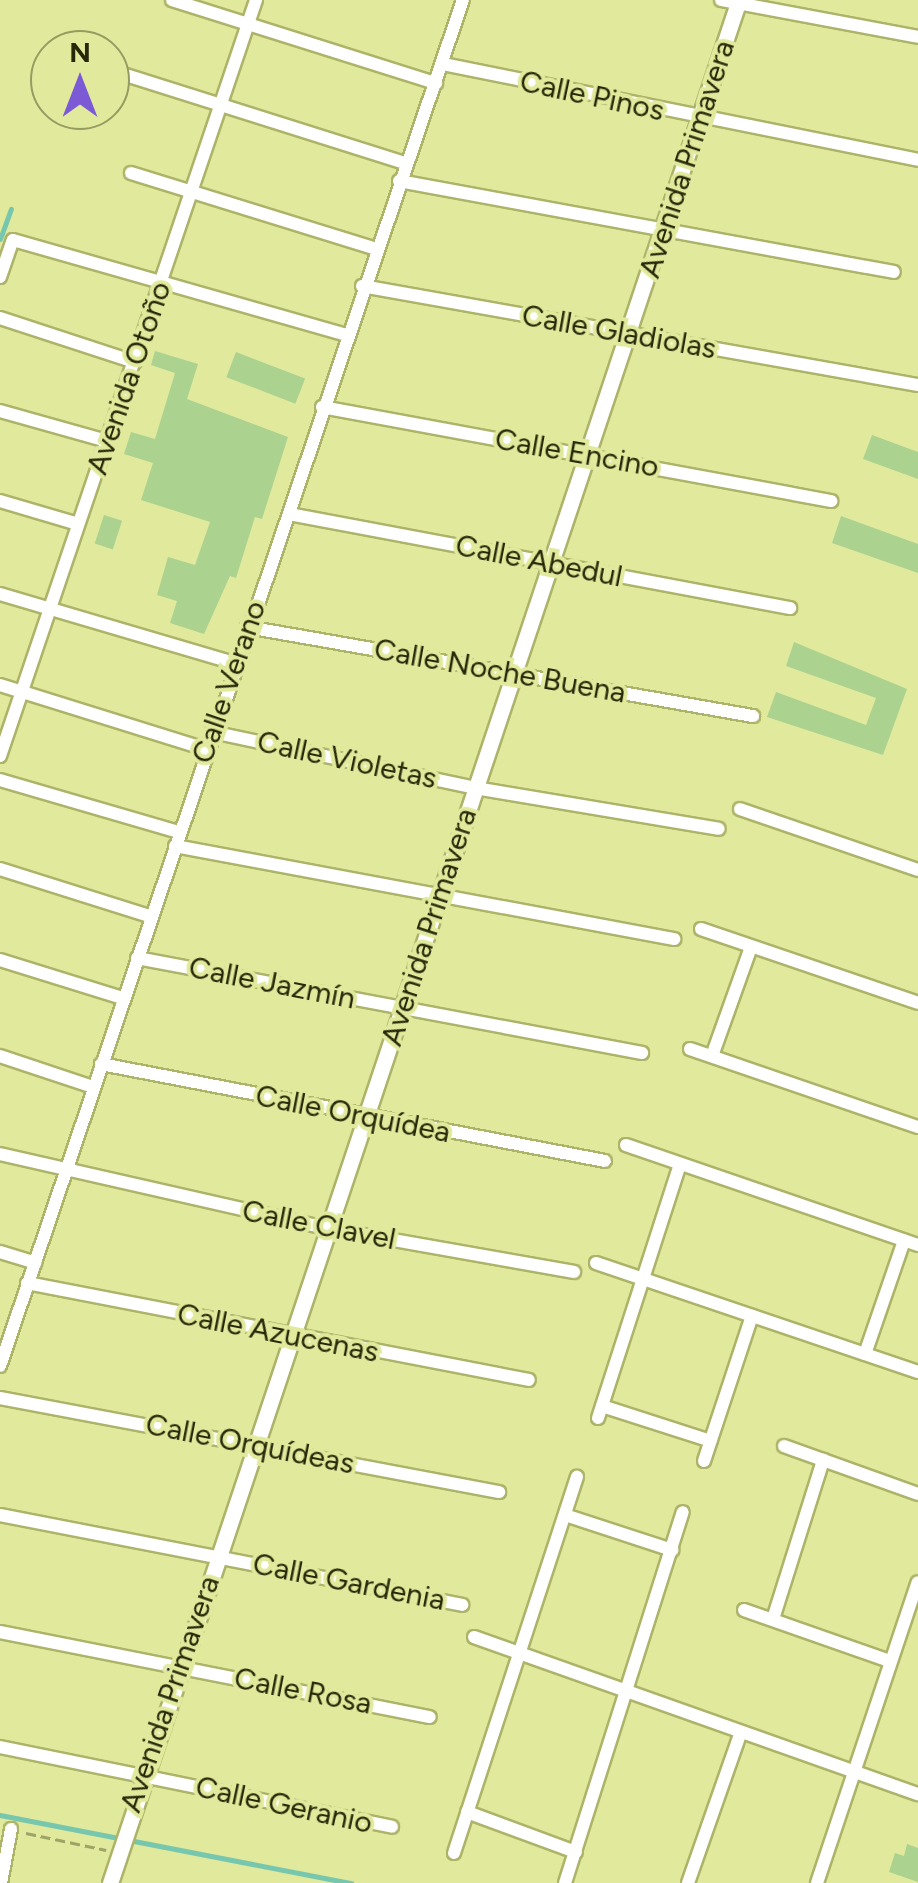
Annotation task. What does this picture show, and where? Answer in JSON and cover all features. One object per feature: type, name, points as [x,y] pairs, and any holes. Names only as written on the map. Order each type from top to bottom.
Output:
[{"type":"street","points":[[172,0],[436,83]]},
{"type":"street","name":"Avenida Otoño","points":[[0,756],[256,0]]},
{"type":"street","name":"Calle Verano","points":[[0,1366],[6,1330],[28,1283],[247,627],[289,514],[362,286],[463,0]]},
{"type":"street","points":[[720,0],[918,37]]},
{"type":"street","name":"Avenida Primavera","points":[[110,1883],[124,1829],[218,1556],[252,1443],[553,564],[738,2]]},
{"type":"street","name":"Calle Pinos","points":[[443,64],[918,160]]},
{"type":"street","points":[[130,76],[405,164]]},
{"type":"street","points":[[132,173],[377,249]]},
{"type":"street","points":[[399,181],[894,272]]},
{"type":"street","points":[[0,277],[12,240],[164,278],[346,334]]},
{"type":"street","name":"Calle Gladiolas","points":[[362,286],[918,385]]},
{"type":"street","points":[[0,318],[135,362]]},
{"type":"street","name":"Calle Encino","points":[[322,408],[830,500]]},
{"type":"street","points":[[0,411],[106,442]]},
{"type":"street","points":[[0,501],[78,524]]},
{"type":"street","name":"Calle Abedul","points":[[289,514],[790,608]]},
{"type":"street","points":[[0,594],[235,663]]},
{"type":"street","name":"Calle Noche Buena","points":[[247,627],[753,716]]},
{"type":"street","points":[[0,685],[206,749]]},
{"type":"street","name":"Calle Violetas","points":[[212,732],[475,788],[719,829]]},
{"type":"street","points":[[0,780],[177,839],[674,939]]},
{"type":"street","points":[[740,809],[918,870]]},
{"type":"street","points":[[0,870],[152,916]]},
{"type":"street","points":[[701,930],[918,1003]]},
{"type":"street","points":[[712,1056],[751,947]]},
{"type":"street","name":"Calle Jazmín","points":[[138,958],[642,1053]]},
{"type":"street","points":[[0,960],[122,998]]},
{"type":"street","points":[[690,1048],[918,1127]]},
{"type":"street","points":[[0,1056],[92,1087]]},
{"type":"street","name":"Calle Orquídea","points":[[101,1064],[605,1161]]},
{"type":"street","points":[[626,1145],[918,1245]]},
{"type":"street","name":"Calle Clavel","points":[[0,1154],[65,1173],[325,1228],[574,1272]]},
{"type":"street","points":[[680,1164],[600,1412],[711,1442]]},
{"type":"street","points":[[865,1354],[904,1240]]},
{"type":"street","points":[[0,1252],[35,1262]]},
{"type":"street","points":[[596,1263],[918,1372]]},
{"type":"street","name":"Calle Azucenas","points":[[28,1283],[288,1337],[529,1380]]},
{"type":"street","points":[[704,1461],[752,1316]]},
{"type":"street","name":"Calle Orquídeas","points":[[0,1398],[499,1492]]},
{"type":"street","points":[[784,1446],[918,1494]]},
{"type":"street","points":[[773,1619],[823,1460]]},
{"type":"street","points":[[454,1854],[577,1477]]},
{"type":"street","points":[[566,1883],[684,1512]]},
{"type":"street","name":"Calle Gardenia","points":[[0,1515],[462,1604]]},
{"type":"street","points":[[565,1515],[672,1550]]},
{"type":"street","points":[[818,1883],[918,1582]]},
{"type":"street","points":[[744,1610],[890,1661]]},
{"type":"street","name":"Calle Rosa","points":[[0,1632],[430,1717]]},
{"type":"street","points":[[474,1637],[918,1794]]},
{"type":"street","points":[[688,1883],[740,1732]]},
{"type":"street","name":"Calle Geranio","points":[[0,1747],[392,1827]]},
{"type":"street","points":[[467,1812],[576,1852]]},
{"type":"street","points":[[1,1883],[11,1829]]},
{"type":"path","points":[[11,1829],[118,1853]]},
{"type":"building","points":[[155,351],[198,364],[187,399],[288,437],[262,519],[255,517],[236,578],[230,576],[204,634],[170,623],[177,601],[157,595],[168,557],[195,565],[210,522],[141,500],[153,463],[124,454],[131,432],[155,439],[175,373],[151,365]]},
{"type":"building","points":[[236,352],[305,379],[295,404],[226,377]]},
{"type":"building","points":[[872,435],[918,452],[918,479],[863,459]]},
{"type":"building","points":[[104,515],[122,521],[113,549],[95,544]]},
{"type":"building","points":[[841,516],[918,544],[918,573],[832,543]]},
{"type":"building","points":[[794,642],[907,689],[883,755],[767,717],[776,692],[866,725],[876,698],[786,666]]},
{"type":"building","points":[[907,1844],[918,1848],[918,1882],[889,1872],[895,1853],[904,1856]]},
{"type":"waterway","points":[[0,239],[11,209]]},
{"type":"waterway","points":[[0,1815],[351,1883]]}]
